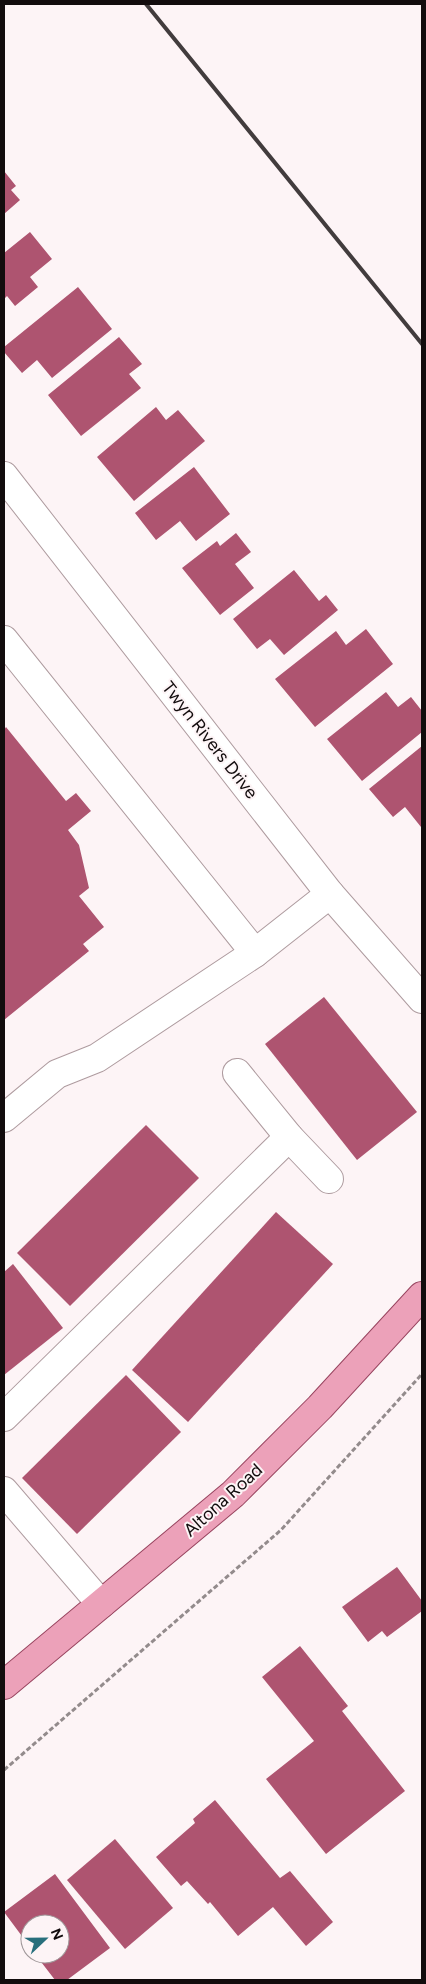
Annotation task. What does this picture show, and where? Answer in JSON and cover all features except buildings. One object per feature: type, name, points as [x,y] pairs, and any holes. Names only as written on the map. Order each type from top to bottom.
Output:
[{"type":"main road","name":"Altona Road","points":[[4,1684],[233,1494],[320,1407],[422,1296]]},
{"type":"street","name":"Twyn Rivers Drive","points":[[4,476],[330,894],[422,998]]},
{"type":"street","points":[[4,640],[255,952]]},
{"type":"street","points":[[4,1118],[57,1074],[97,1058],[255,952],[330,894]]},
{"type":"street","points":[[237,1073],[289,1137],[329,1179]]},
{"type":"street","points":[[4,1417],[289,1137]]},
{"type":"street","points":[[4,1491],[101,1604]]},
{"type":"path","points":[[4,1770],[73,1712],[280,1530],[422,1374]]},
{"type":"railway","points":[[146,4],[422,344]]}]
